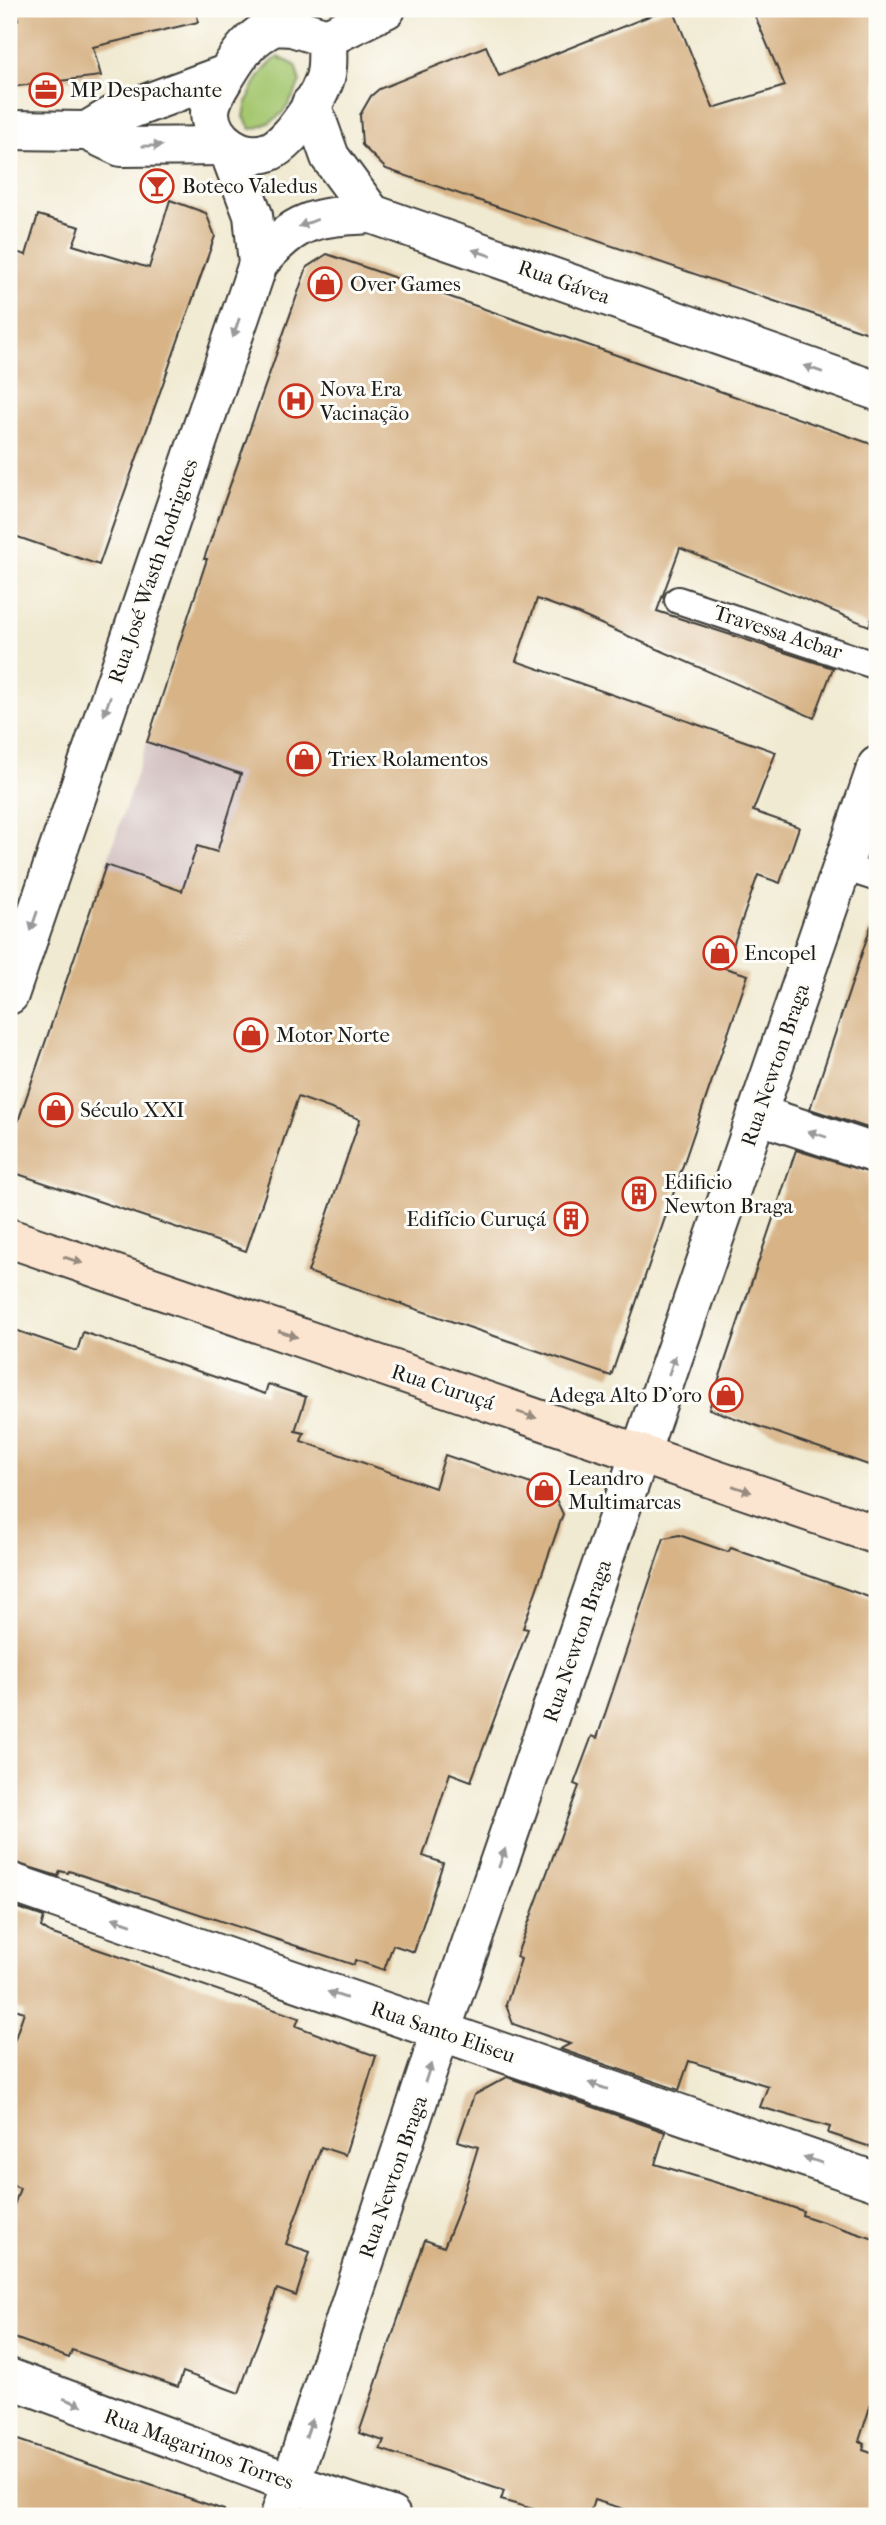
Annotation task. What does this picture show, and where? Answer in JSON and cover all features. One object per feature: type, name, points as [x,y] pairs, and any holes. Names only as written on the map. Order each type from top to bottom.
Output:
[{"type":"main road","name":"Rua Curuçá","points":[[9,1238],[877,1535]]},
{"type":"street","points":[[227,146],[215,130],[210,112],[216,91],[261,21],[275,26],[313,26],[386,9]]},
{"type":"street","points":[[9,130],[87,131],[121,147],[227,146],[246,154],[268,153],[286,142],[324,81],[313,26]]},
{"type":"street","points":[[87,131],[110,117],[226,74]]},
{"type":"street","points":[[311,104],[330,157],[372,214]]},
{"type":"street","name":"Rua José Wasth Rodrigues","points":[[9,995],[258,264],[253,215],[227,146]]},
{"type":"street","points":[[258,264],[276,242],[299,225],[327,216],[372,214]]},
{"type":"street","name":"Rua Gávea","points":[[372,214],[877,391]]},
{"type":"street","name":"Rua Newton Braga","points":[[285,2500],[441,2031],[757,1114],[860,873],[877,766]]},
{"type":"street","points":[[757,1114],[877,1154]]},
{"type":"street","name":"Rua Santo Eliseu","points":[[9,1882],[877,2182]]},
{"type":"street","name":"Rua Magarinos Torres","points":[[9,2378],[285,2500],[391,2516]]},
{"type":"lane","name":"Travessa Acbar","points":[[678,600],[877,666]]},
{"type":"shaded area","points":[[147,742],[380,821],[227,907],[106,865]]},
{"type":"green space","points":[[278,57],[295,65],[300,82],[282,113],[269,123],[251,129],[244,117],[248,100],[260,76]]},
{"type":"building","points":[[17,9],[196,9],[198,22],[93,47],[101,76],[9,87],[10,21],[18,20]]},
{"type":"building","points":[[667,9],[673,9],[713,108],[785,86],[752,9],[877,9],[877,336],[386,169],[362,145],[360,115],[371,96],[379,89],[486,46],[499,76]]},
{"type":"building","points":[[170,200],[206,213],[215,236],[99,565],[9,534],[9,250],[26,255],[38,215],[80,227],[73,245],[149,268]]},
{"type":"building","points":[[327,254],[877,446],[877,604],[869,626],[680,548],[657,611],[833,668],[814,718],[576,613],[537,599],[516,661],[776,752],[753,811],[799,827],[780,883],[758,875],[725,968],[748,975],[611,1376],[308,1272],[360,1119],[298,1097],[246,1251],[9,1171],[9,1148],[106,865],[182,891],[197,846],[217,852],[241,774],[147,742],[207,559],[204,559],[307,267]]},
{"type":"building","points":[[871,926],[877,927],[877,1131],[810,1109]]},
{"type":"building","points":[[796,1150],[877,1175],[877,1468],[709,1409]]},
{"type":"building","points":[[9,1328],[77,1351],[83,1332],[265,1394],[268,1384],[306,1397],[295,1431],[304,1433],[301,1441],[435,1488],[445,1455],[552,1491],[563,1514],[523,1628],[528,1629],[471,1781],[450,1773],[423,1856],[443,1863],[414,1952],[393,1945],[384,1970],[355,1960],[354,1965],[69,1871],[60,1871],[58,1876],[9,1861]]},
{"type":"building","points":[[679,1535],[728,1552],[731,1548],[877,1600],[877,2149],[828,2133],[830,2127],[760,2107],[768,2086],[689,2061],[679,2090],[560,2049],[570,2044],[513,2024],[506,2005],[521,1959],[516,1957],[579,1786],[574,1784],[592,1736],[597,1738],[664,1538]]},
{"type":"building","points":[[9,1905],[44,1917],[41,1927],[50,1933],[299,2018],[296,2026],[376,2056],[345,2155],[321,2147],[286,2244],[310,2252],[296,2296],[277,2289],[239,2393],[183,2372],[178,2387],[72,2350],[69,2358],[9,2336],[9,2220],[20,2188],[9,2184],[9,2056],[24,2012],[9,2007]]},
{"type":"building","points":[[507,2077],[665,2132],[655,2164],[754,2194],[803,2211],[802,2215],[877,2240],[877,2385],[859,2441],[865,2443],[863,2450],[877,2455],[877,2516],[648,2516],[594,2500],[589,2516],[558,2516],[501,2500],[504,2491],[380,2449],[384,2441],[359,2433],[425,2240],[444,2247],[457,2215],[478,2147],[458,2141],[474,2095]]},
{"type":"building","points":[[9,2437],[224,2510],[223,2516],[26,2516],[9,2510]]},
{"type":"place","name":"MP Despachante","points":[[46,90]]},
{"type":"place","name":"Boteco Valedus","points":[[157,186]]},
{"type":"place","name":"Over Games","points":[[325,284]]},
{"type":"place","name":"Nova Era Vacinação","points":[[296,401]]},
{"type":"place","name":"Triex Rolamentos","points":[[304,759]]},
{"type":"place","name":"Encopel","points":[[720,953]]},
{"type":"place","name":"Motor Norte","points":[[251,1035]]},
{"type":"place","name":"Século XXI","points":[[56,1110]]},
{"type":"place","name":"Edificio Newton Braga","points":[[639,1194]]},
{"type":"place","name":"Edifício Curuçá","points":[[571,1219]]},
{"type":"place","name":"Adega Alto D'oro","points":[[726,1395]]},
{"type":"place","name":"Leandro Multimarcas","points":[[544,1490]]}]
